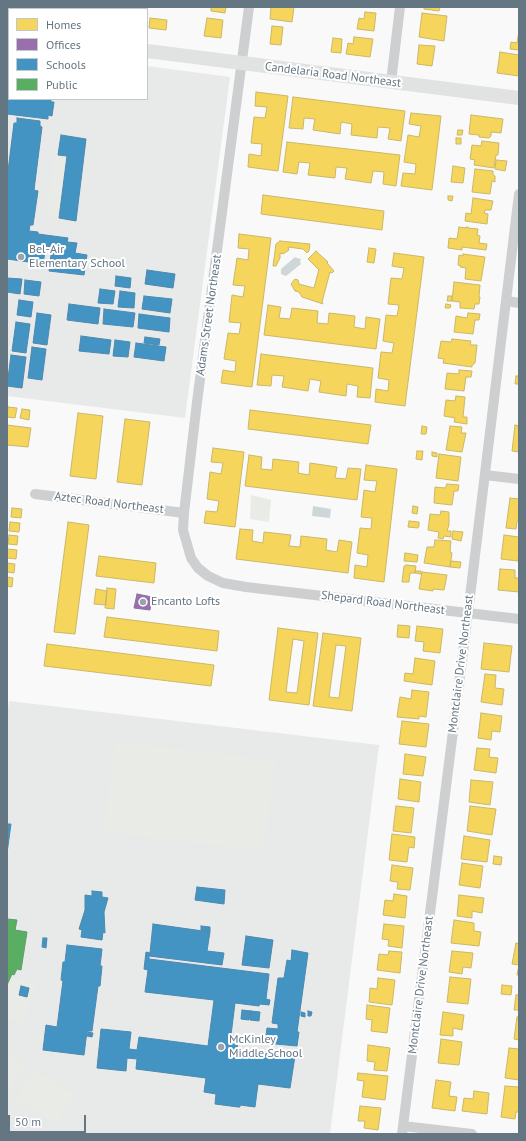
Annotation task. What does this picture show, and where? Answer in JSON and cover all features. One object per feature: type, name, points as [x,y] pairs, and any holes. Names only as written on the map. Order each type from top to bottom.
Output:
[{"type":"main road","name":"Candelaria Road Northeast","points":[[148,51],[519,98]]},
{"type":"street","name":"Adams Street Northeast","points":[[246,587],[223,583],[208,576],[198,568],[191,558],[183,530],[197,402],[249,7]]},
{"type":"street","points":[[391,82],[400,7]]},
{"type":"street","name":"Montclaire Drive Northeast","points":[[403,1130],[507,301],[519,194]]},
{"type":"street","points":[[507,301],[519,303]]},
{"type":"street","points":[[485,475],[519,479]]},
{"type":"street","name":"Aztec Road Northeast","points":[[34,494],[184,513]]},
{"type":"street","name":"Shepard Road Northeast","points":[[246,587],[519,620]]},
{"type":"street","points":[[403,1130],[472,1134]]},
{"type":"shaded area","points":[[7,49],[8,100],[148,100],[148,66],[230,77],[185,418],[7,396]]},
{"type":"shaded area","points":[[54,156],[66,158],[59,218],[46,217]]},
{"type":"shaded area","points":[[295,257],[301,259],[301,264],[286,276],[281,274],[281,269]]},
{"type":"shaded area","points":[[251,495],[271,500],[269,522],[250,519]]},
{"type":"shaded area","points":[[313,506],[331,509],[330,518],[312,516]]},
{"type":"shaded area","points":[[9,701],[379,745],[330,1134],[7,1134],[7,716]]},
{"type":"shaded area","points":[[115,741],[275,760],[264,851],[104,832]]},
{"type":"shaded area","points":[[11,976],[37,986],[23,1024],[7,1018],[7,986]]},
{"type":"shaded area","points":[[7,1054],[26,1065],[7,1095]]},
{"type":"shaded area","points":[[34,1070],[75,1095],[57,1124],[16,1100]]},
{"type":"building: Homes","points":[[56,7],[74,7],[74,8]]},
{"type":"building: Homes","points":[[211,7],[226,7],[225,13],[211,11]]},
{"type":"building: Homes","points":[[271,7],[294,7],[292,22],[270,19]]},
{"type":"building: Homes","points":[[424,7],[440,7],[439,11],[424,9]]},
{"type":"building: Homes","points":[[365,12],[376,13],[374,31],[357,29],[359,18],[364,19]]},
{"type":"building: Homes","points":[[422,13],[447,16],[444,41],[419,37]]},
{"type":"building: Homes","points":[[150,18],[167,20],[166,30],[149,28]]},
{"type":"building: Homes","points":[[207,18],[223,20],[221,38],[204,36]]},
{"type":"building: Homes","points":[[272,26],[283,27],[281,45],[270,44]]},
{"type":"building: Homes","points":[[519,31],[519,50],[510,49],[511,42],[517,43]]},
{"type":"building: Homes","points":[[354,37],[373,39],[370,57],[346,54],[348,43],[353,44]]},
{"type":"building: Homes","points":[[333,38],[342,39],[341,53],[331,52]]},
{"type":"building: Homes","points":[[419,45],[435,46],[432,66],[417,64]]},
{"type":"building: Homes","points":[[500,52],[519,55],[519,76],[497,73]]},
{"type":"building: Homes","points":[[256,92],[288,96],[278,171],[248,167],[249,154],[261,156],[262,144],[251,143],[254,117],[265,118],[267,107],[255,106]]},
{"type":"building: Homes","points":[[293,97],[405,111],[401,141],[388,139],[390,128],[378,127],[377,138],[351,135],[352,124],[341,122],[340,134],[313,130],[315,119],[304,118],[303,129],[289,128]]},
{"type":"building: Homes","points":[[411,113],[441,116],[432,190],[401,186],[403,173],[415,174],[416,164],[404,162],[408,135],[419,137],[421,126],[409,124]]},
{"type":"building: Homes","points":[[471,115],[503,119],[501,133],[491,132],[491,136],[489,138],[469,134]]},
{"type":"building: Homes","points":[[458,130],[463,130],[462,135],[457,135]]},
{"type":"building: Homes","points":[[456,138],[461,138],[461,144],[456,144]]},
{"type":"building: Homes","points":[[482,141],[499,143],[498,155],[496,155],[494,168],[474,165],[475,160],[470,159],[472,145],[481,146]]},
{"type":"building: Homes","points":[[287,142],[400,155],[396,186],[383,184],[384,172],[373,171],[371,183],[345,179],[347,168],[336,167],[335,178],[308,175],[310,163],[299,162],[297,174],[283,172]]},
{"type":"building: Homes","points":[[496,160],[507,161],[505,171],[495,169]]},
{"type":"building: Homes","points":[[453,166],[465,168],[463,183],[451,182]]},
{"type":"building: Homes","points":[[475,169],[493,171],[495,182],[492,181],[490,194],[472,192]]},
{"type":"building: Homes","points":[[263,195],[384,211],[382,230],[261,214]]},
{"type":"building: Homes","points":[[448,196],[453,196],[452,201],[448,200]]},
{"type":"building: Homes","points":[[473,198],[493,201],[491,210],[485,210],[484,213],[488,214],[487,224],[465,221],[466,213],[471,214]]},
{"type":"building: Homes","points":[[459,227],[478,229],[477,235],[480,236],[479,243],[487,244],[486,250],[462,247],[462,250],[448,248],[449,238],[457,239]]},
{"type":"building: Homes","points":[[239,234],[271,238],[252,387],[221,383],[223,370],[235,372],[236,361],[224,359],[228,333],[239,334],[241,323],[229,322],[232,295],[243,297],[245,286],[233,285],[237,258],[248,260],[249,249],[238,248]]},
{"type":"building: Homes","points":[[280,241],[310,244],[309,251],[307,253],[303,249],[288,247],[289,250],[283,254],[280,253],[280,258],[276,266],[273,266],[276,244]]},
{"type":"building: Homes","points":[[369,248],[376,249],[374,263],[367,262]]},
{"type":"building: Homes","points":[[316,251],[328,262],[327,263],[334,271],[332,273],[330,272],[322,302],[323,304],[302,297],[299,292],[295,291],[291,284],[295,279],[298,280],[299,284],[314,288],[319,269],[308,259]]},
{"type":"building: Homes","points":[[394,253],[424,257],[405,406],[375,402],[376,389],[388,391],[389,380],[378,378],[381,352],[392,353],[394,343],[383,341],[386,315],[397,316],[399,305],[388,304],[391,278],[402,279],[404,268],[392,266]]},
{"type":"building: Homes","points":[[463,254],[485,257],[481,281],[465,279],[466,268],[458,265],[459,255],[463,256]]},
{"type":"building: Homes","points":[[454,282],[480,285],[479,304],[475,304],[474,309],[460,308],[460,302],[452,301]]},
{"type":"building: Homes","points":[[448,296],[452,296],[452,301],[447,301]]},
{"type":"building: Homes","points":[[446,304],[451,305],[450,308],[445,308]]},
{"type":"building: Homes","points":[[268,305],[281,307],[279,318],[290,319],[292,308],[318,311],[317,323],[328,324],[329,313],[355,316],[354,327],[365,329],[366,317],[380,319],[376,349],[264,335]]},
{"type":"building: Homes","points":[[468,313],[480,314],[479,320],[475,320],[473,334],[454,332],[456,316],[467,318]]},
{"type":"building: Homes","points":[[452,339],[471,341],[470,345],[477,345],[475,363],[472,367],[443,363],[444,359],[438,358],[441,341],[451,342]]},
{"type":"building: Homes","points":[[261,354],[373,368],[370,398],[357,397],[358,386],[347,384],[346,396],[319,392],[321,381],[310,379],[308,391],[282,387],[284,376],[272,375],[271,386],[257,385]]},
{"type":"building: Homes","points":[[459,370],[472,371],[471,377],[466,377],[464,391],[445,389],[447,373],[459,374]]},
{"type":"building: Homes","points":[[516,376],[519,376],[519,384],[515,384]]},
{"type":"building: Homes","points":[[456,396],[465,397],[463,417],[467,417],[467,424],[454,422],[455,418],[444,416],[446,400],[455,401]]},
{"type":"building: Homes","points":[[8,407],[17,408],[15,418],[7,417]]},
{"type":"building: Homes","points":[[22,409],[30,410],[29,420],[20,418]]},
{"type":"building: Homes","points":[[250,410],[371,425],[368,444],[248,429]]},
{"type":"building: Homes","points":[[78,413],[103,416],[96,479],[70,476]]},
{"type":"building: Homes","points":[[125,419],[150,422],[142,485],[117,482]]},
{"type":"building: Homes","points":[[7,425],[31,428],[28,447],[7,445]]},
{"type":"building: Homes","points":[[515,425],[519,426],[519,452],[512,451]]},
{"type":"building: Homes","points":[[422,426],[427,427],[426,434],[421,434]]},
{"type":"building: Homes","points":[[450,426],[462,427],[461,433],[466,433],[462,452],[446,450]]},
{"type":"building: Homes","points":[[213,448],[244,452],[235,527],[204,523],[206,511],[217,512],[219,501],[207,499],[210,472],[221,474],[223,463],[211,462]]},
{"type":"building: Homes","points":[[417,451],[423,451],[422,460],[416,459]]},
{"type":"building: Homes","points":[[432,452],[437,453],[437,457],[432,456]]},
{"type":"building: Homes","points":[[439,454],[461,457],[458,481],[436,478]]},
{"type":"building: Homes","points":[[249,455],[262,457],[261,469],[272,470],[273,459],[299,462],[298,473],[309,475],[310,463],[337,467],[335,478],[346,479],[348,468],[361,469],[357,500],[245,486]]},
{"type":"building: Homes","points":[[366,465],[397,469],[384,582],[354,578],[355,565],[367,567],[368,555],[357,553],[360,528],[371,529],[372,518],[361,517],[364,490],[375,492],[377,481],[364,480]]},
{"type":"building: Homes","points":[[447,484],[459,485],[458,491],[454,491],[452,505],[434,503],[435,487],[445,488]]},
{"type":"building: Homes","points":[[510,498],[519,499],[519,521],[517,521],[516,529],[506,528]]},
{"type":"building: Homes","points":[[413,506],[418,507],[417,514],[412,513]]},
{"type":"building: Homes","points":[[12,508],[22,509],[21,518],[11,517]]},
{"type":"building: Homes","points":[[441,511],[449,512],[449,525],[447,531],[451,531],[451,537],[444,536],[443,539],[438,538],[439,532],[428,530],[430,514],[440,515]]},
{"type":"building: Homes","points":[[409,521],[419,522],[418,528],[408,527]]},
{"type":"building: Homes","points":[[10,522],[20,523],[19,532],[9,531]]},
{"type":"building: Homes","points":[[68,522],[89,525],[75,634],[54,632]]},
{"type":"building: Homes","points":[[240,529],[253,530],[252,541],[263,543],[264,532],[291,535],[289,546],[300,547],[301,536],[327,539],[326,550],[337,552],[339,540],[352,542],[348,573],[236,559]]},
{"type":"building: Homes","points":[[453,531],[463,532],[461,541],[452,539]]},
{"type":"building: Homes","points":[[9,535],[18,536],[17,545],[8,544]]},
{"type":"building: Homes","points":[[504,535],[519,537],[518,561],[501,559]]},
{"type":"building: Homes","points":[[435,540],[451,541],[450,552],[452,553],[450,567],[424,563],[427,547],[434,547]]},
{"type":"building: Homes","points":[[7,549],[17,550],[16,559],[7,558]]},
{"type":"building: Homes","points":[[405,553],[418,555],[417,562],[404,561]]},
{"type":"building: Homes","points":[[99,556],[156,563],[154,583],[96,576]]},
{"type":"building: Homes","points":[[451,561],[461,562],[460,568],[450,567]]},
{"type":"building: Homes","points":[[7,563],[15,564],[14,573],[7,572]]},
{"type":"building: Homes","points":[[404,566],[416,566],[415,573],[410,573],[409,582],[402,582]]},
{"type":"building: Homes","points":[[500,569],[515,570],[515,578],[519,578],[519,592],[498,590]]},
{"type":"building: Homes","points":[[415,571],[421,571],[421,574],[415,573]]},
{"type":"building: Homes","points":[[422,572],[447,575],[444,590],[433,589],[433,591],[419,589]]},
{"type":"building: Homes","points":[[7,577],[13,578],[12,587],[7,586]]},
{"type":"building: Homes","points":[[107,588],[116,589],[114,609],[105,608]]},
{"type":"building: Homes","points":[[96,589],[107,591],[106,605],[94,604]]},
{"type":"building: Homes","points":[[107,617],[219,631],[217,651],[104,637]]},
{"type":"building: Homes","points":[[398,625],[410,626],[409,638],[397,637]]},
{"type":"building: Homes","points":[[417,626],[443,629],[440,653],[423,651],[424,642],[415,641]]},
{"type":"building: Homes","points":[[278,628],[318,633],[309,705],[269,700]],"holes":[[[293,639],[304,641],[297,693],[286,692]]]},
{"type":"building: Homes","points":[[323,633],[361,638],[352,711],[313,706]],"holes":[[[336,645],[346,646],[339,698],[329,697]]]},
{"type":"building: Homes","points":[[484,643],[512,646],[509,672],[481,669]]},
{"type":"building: Homes","points":[[47,644],[214,665],[211,686],[44,666]]},
{"type":"building: Homes","points":[[415,658],[435,661],[432,685],[404,681],[405,673],[413,674]]},
{"type":"building: Homes","points":[[485,674],[496,675],[495,688],[504,689],[502,705],[481,702]]},
{"type":"building: Homes","points":[[412,690],[429,692],[426,717],[419,716],[419,719],[397,717],[400,697],[411,699]]},
{"type":"building: Homes","points":[[481,713],[502,716],[500,732],[492,731],[491,740],[478,738]]},
{"type":"building: Homes","points":[[402,721],[429,724],[426,747],[399,744]]},
{"type":"building: Homes","points":[[477,748],[490,749],[489,757],[498,758],[496,773],[474,770]]},
{"type":"building: Homes","points":[[405,754],[426,757],[423,776],[403,774]]},
{"type":"building: Homes","points":[[400,779],[421,782],[419,802],[398,799]]},
{"type":"building: Homes","points":[[471,780],[493,782],[490,805],[469,802]]},
{"type":"building: Homes","points":[[396,806],[414,808],[411,833],[393,831]]},
{"type":"building: Homes","points":[[470,806],[496,809],[492,835],[467,831]]},
{"type":"building: Homes","points":[[392,834],[415,837],[414,848],[409,847],[407,862],[389,860]]},
{"type":"building: Homes","points":[[464,836],[490,840],[487,862],[461,859]]},
{"type":"building: Homes","points":[[494,856],[502,857],[501,865],[493,864]]},
{"type":"building: Homes","points":[[462,863],[483,866],[480,888],[459,885]]},
{"type":"building: Homes","points":[[392,865],[413,868],[410,890],[397,889],[398,882],[390,881]]},
{"type":"building: Homes","points":[[394,894],[407,896],[405,918],[383,915],[385,900],[393,901]]},
{"type":"building: Homes","points":[[459,895],[484,898],[482,913],[472,911],[472,918],[457,916]]},
{"type":"building: Homes","points":[[454,920],[474,923],[474,931],[481,932],[479,946],[451,943]]},
{"type":"building: Homes","points":[[384,924],[404,926],[402,948],[388,946],[389,940],[382,939]]},
{"type":"building: Homes","points":[[516,943],[519,944],[519,965],[512,964]]},
{"type":"building: Homes","points":[[389,951],[402,952],[400,973],[377,970],[379,954],[388,955]]},
{"type":"building: Homes","points":[[452,951],[473,953],[471,968],[463,967],[462,974],[449,972]]},
{"type":"building: Homes","points":[[450,977],[471,979],[468,1004],[447,1002]]},
{"type":"building: Homes","points":[[378,978],[395,980],[392,1005],[369,1002],[370,988],[377,989]]},
{"type":"building: Homes","points":[[502,985],[512,986],[511,995],[501,994]]},
{"type":"building: Homes","points":[[516,995],[519,995],[519,1010],[514,1010]]},
{"type":"building: Homes","points":[[367,1005],[390,1008],[387,1033],[371,1031],[372,1020],[366,1019]]},
{"type":"building: Homes","points":[[443,1012],[464,1015],[462,1030],[453,1028],[453,1036],[440,1035]]},
{"type":"building: Homes","points":[[517,1017],[519,1017],[519,1040],[514,1039]]},
{"type":"building: Homes","points":[[441,1039],[462,1042],[459,1065],[438,1063]]},
{"type":"building: Homes","points":[[368,1045],[390,1048],[387,1071],[374,1070],[375,1062],[367,1061]]},
{"type":"building: Homes","points":[[509,1048],[519,1049],[519,1080],[505,1078]]},
{"type":"building: Homes","points":[[358,1073],[388,1076],[385,1100],[362,1097],[364,1081],[357,1080]]},
{"type":"building: Homes","points":[[436,1080],[451,1082],[449,1096],[457,1097],[455,1111],[432,1108]]},
{"type":"building: Homes","points":[[505,1086],[519,1087],[519,1112],[516,1112],[515,1119],[501,1117]]},
{"type":"building: Homes","points":[[474,1091],[489,1093],[487,1114],[462,1111],[464,1098],[473,1099]]},
{"type":"building: Homes","points":[[360,1106],[381,1108],[378,1130],[364,1128],[365,1121],[358,1121]]},
{"type":"building: Offices","name":"Encanto Lofts","points":[[137,594],[152,597],[150,610],[134,608]]},
{"type":"building: Schools","points":[[7,88],[8,100],[51,100],[51,102],[54,102],[52,116],[48,115],[48,119],[7,114]]},
{"type":"building: Schools","points":[[17,118],[40,121],[40,126],[42,127],[34,190],[38,191],[33,225],[30,225],[29,231],[38,232],[38,234],[68,238],[67,242],[77,243],[75,253],[87,255],[84,275],[49,271],[52,247],[46,246],[43,264],[7,259],[7,179],[14,123],[17,123]]},
{"type":"building: Schools","points":[[61,135],[86,139],[76,221],[59,218],[67,156],[58,155]]},
{"type":"building: Schools","points":[[147,270],[175,274],[173,288],[145,284]]},
{"type":"building: Schools","points":[[116,276],[131,278],[130,288],[115,286]]},
{"type":"building: Schools","points":[[7,278],[22,279],[20,294],[7,292]]},
{"type":"building: Schools","points":[[25,280],[41,282],[39,296],[24,294]]},
{"type":"building: Schools","points":[[100,289],[115,291],[113,304],[98,303]]},
{"type":"building: Schools","points":[[120,291],[135,293],[134,308],[118,307]]},
{"type":"building: Schools","points":[[144,296],[172,299],[170,313],[142,309]]},
{"type":"building: Schools","points":[[19,300],[33,302],[31,317],[17,315]]},
{"type":"building: Schools","points":[[69,304],[100,308],[98,324],[67,320]]},
{"type":"building: Schools","points":[[104,309],[135,313],[133,327],[103,324]]},
{"type":"building: Schools","points":[[37,313],[51,315],[47,345],[33,343]]},
{"type":"building: Schools","points":[[139,314],[170,318],[169,332],[138,328]]},
{"type":"building: Schools","points":[[16,322],[30,324],[26,353],[12,351]]},
{"type":"building: Schools","points":[[81,336],[111,340],[109,354],[79,351]]},
{"type":"building: Schools","points":[[145,337],[160,339],[159,345],[144,343]]},
{"type":"building: Schools","points":[[115,340],[130,342],[128,357],[113,356]]},
{"type":"building: Schools","points":[[136,343],[166,347],[164,361],[134,357]]},
{"type":"building: Schools","points":[[32,347],[46,349],[42,380],[28,378]]},
{"type":"building: Schools","points":[[11,355],[26,357],[22,388],[7,386]]},
{"type":"building: Schools","points":[[7,824],[11,824],[7,853]]},
{"type":"building: Schools","points":[[197,887],[225,890],[224,904],[195,900]]},
{"type":"building: Schools","points":[[92,891],[102,892],[102,897],[108,898],[104,912],[105,933],[103,932],[102,940],[81,937],[82,930],[79,929],[85,910],[85,895],[92,896]]},
{"type":"building: Schools","points":[[153,924],[210,932],[207,951],[224,953],[222,965],[149,956],[149,959],[269,974],[266,999],[270,1000],[269,1005],[260,1004],[259,1006],[235,1003],[231,1035],[238,1037],[237,1051],[295,1056],[290,1088],[258,1084],[255,1107],[240,1105],[240,1107],[238,1107],[215,1104],[216,1094],[204,1092],[206,1078],[136,1069],[137,1059],[127,1058],[126,1071],[97,1068],[101,1029],[131,1032],[129,1049],[137,1050],[139,1037],[208,1046],[214,1000],[145,992],[148,970],[144,969],[146,952],[150,953]]},
{"type":"building: Schools","points":[[201,926],[210,927],[210,932],[201,930]]},
{"type":"building: Schools","points":[[246,936],[273,940],[269,968],[242,965]]},
{"type":"building: Schools","points":[[43,938],[47,938],[46,948],[42,947]]},
{"type":"building: Schools","points":[[67,945],[102,949],[100,986],[98,986],[92,1031],[87,1031],[84,1055],[43,1050],[46,1025],[57,1027],[63,981],[61,980],[63,962],[65,962]]},
{"type":"building: Schools","points":[[292,950],[308,953],[297,1032],[299,1032],[297,1046],[265,1043],[267,1028],[278,1029],[278,1024],[272,1023],[278,978],[284,978],[287,960],[291,961]]},
{"type":"building: Schools","points":[[21,986],[29,988],[27,997],[19,995]]},
{"type":"building: Schools","points":[[242,1010],[251,1011],[249,1020],[241,1019]]},
{"type":"building: Schools","points":[[251,1011],[260,1012],[259,1021],[250,1020]]},
{"type":"building: Schools","points":[[308,1011],[312,1012],[311,1016],[308,1016]]},
{"type":"building: Schools","points":[[301,1012],[305,1013],[305,1017],[301,1016]]},
{"type":"building: Schools","points":[[88,1032],[93,1033],[92,1037],[87,1036]]},
{"type":"building: Public","points":[[7,919],[17,920],[15,930],[27,932],[21,970],[17,969],[14,975],[12,974],[7,985]]},
{"type":"place","name":"Bel-Air Elementary School","points":[[21,257]]},
{"type":"place","name":"Encanto Lofts","points":[[143,602]]},
{"type":"place","name":"McKinley Middle School","points":[[221,1047]]}]
